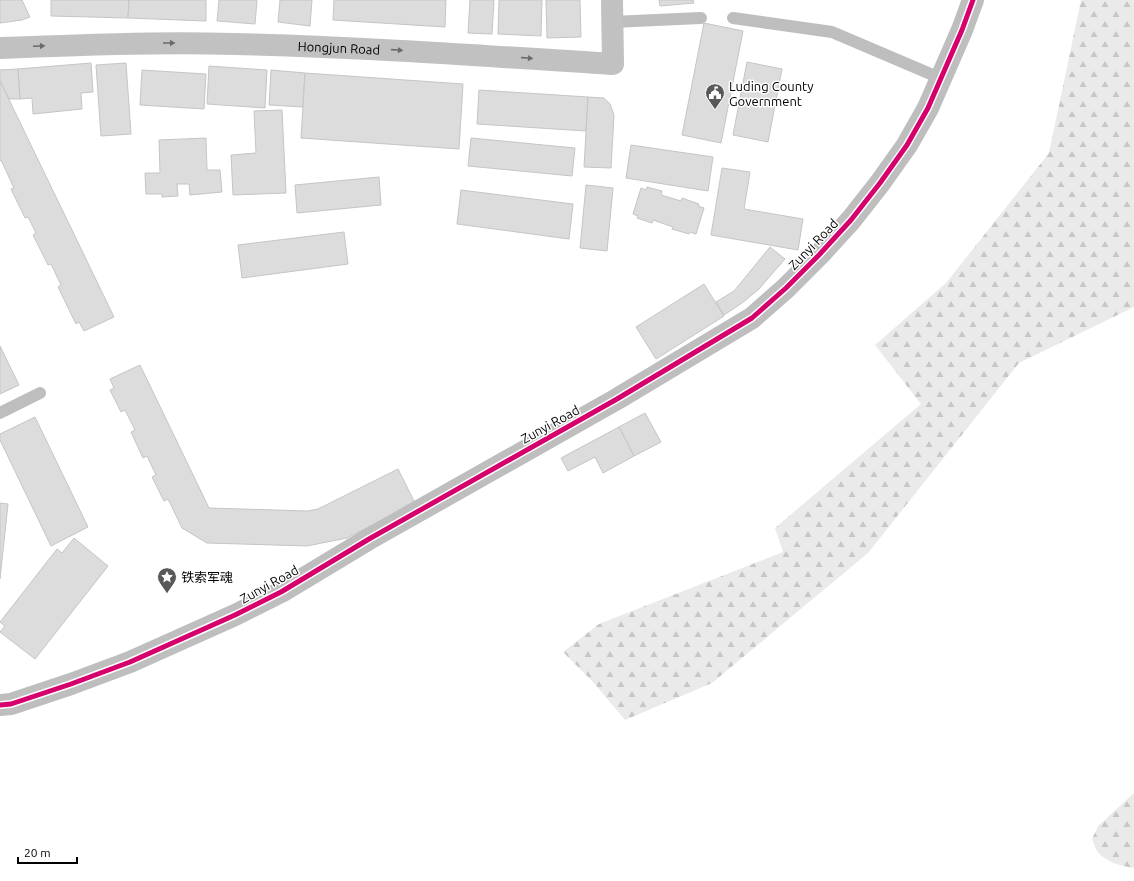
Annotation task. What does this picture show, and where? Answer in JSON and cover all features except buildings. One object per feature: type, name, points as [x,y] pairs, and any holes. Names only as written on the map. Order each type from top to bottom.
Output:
[{"type":"main road","name":"Hongjun Road","points":[[0,48],[156,43],[241,44],[387,49],[613,64],[612,0]]},
{"type":"street","name":"Zunyi Road","points":[[0,705],[10,704],[71,684],[130,662],[235,615],[280,592],[369,539],[617,399],[752,318],[786,288],[851,220],[907,145],[928,108],[962,30],[973,0]]},
{"type":"lane","points":[[612,22],[700,18]]},
{"type":"lane","points":[[733,18],[832,32],[932,75],[942,76]]},
{"type":"lane","points":[[0,413],[40,393]]},
{"type":"green space","points":[[1081,0],[1134,0],[1134,307],[1019,363],[868,553],[712,683],[625,720],[594,683],[563,652],[599,624],[783,552],[775,528],[921,404],[875,345],[946,283],[1049,153]]},
{"type":"green space","points":[[1134,793],[1134,868],[1119,865],[1104,858],[1097,851],[1092,839],[1098,826]]},
{"type":"cycle path","points":[[0,705],[11,704],[130,662],[235,615],[281,592],[369,539],[617,399],[752,318],[786,288],[851,220],[907,145],[928,108],[962,30],[973,0]]},
{"type":"place","name":"Luding County Government","points":[[715,110]]},
{"type":"place","name":"铁索军魂","points":[[167,594]]}]
